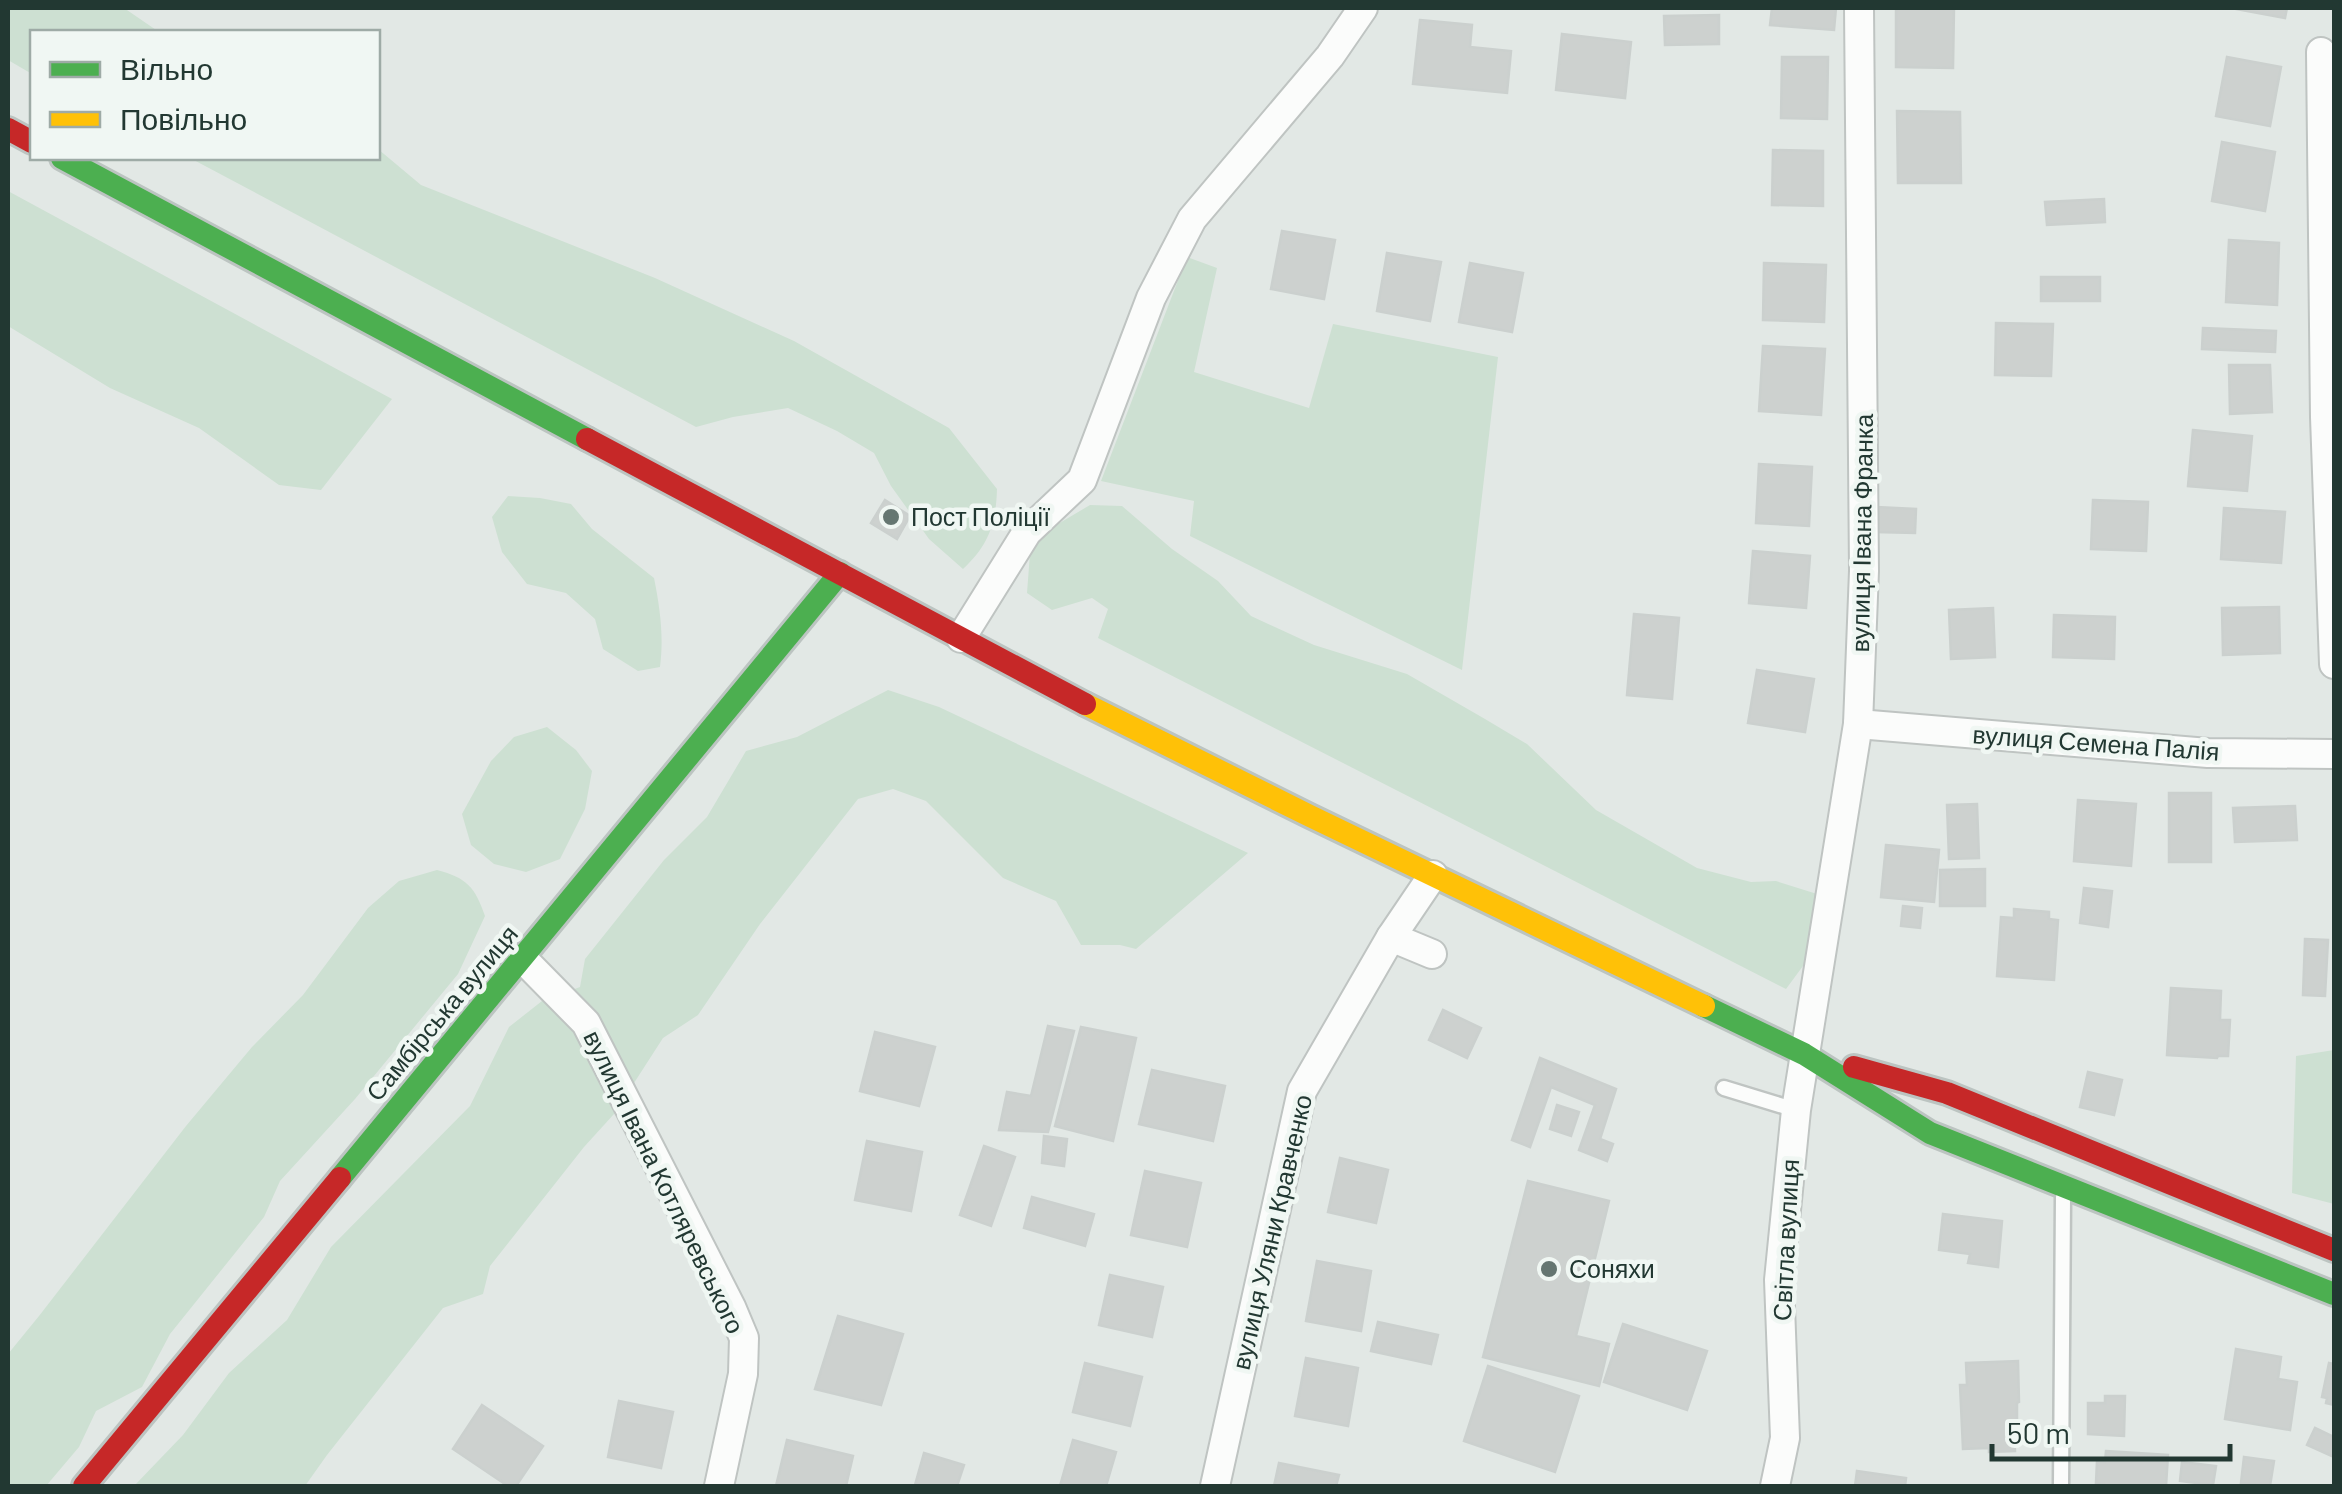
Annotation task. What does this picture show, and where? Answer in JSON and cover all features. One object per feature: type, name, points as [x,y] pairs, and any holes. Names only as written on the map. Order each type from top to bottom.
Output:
[{"type":"main road","points":[[8,129],[30,141]]},
{"type":"main road","points":[[66,160],[1051,687],[1804,1054],[1930,1133],[2334,1294]]},
{"type":"main road","name":"Самбірська вулиця","points":[[84,1486],[840,573]]},
{"type":"main road","points":[[1804,1054],[1948,1093],[2334,1250]]},
{"type":"street","points":[[962,638],[1027,532],[1082,480],[1151,298],[1192,219],[1330,56],[1364,8]]},
{"type":"street","name":"вулиця Івана Франка","points":[[1804,1054],[1858,724],[1864,571],[1859,8]]},
{"type":"street","points":[[2321,52],[2325,417],[2334,664]]},
{"type":"street","name":"вулиця Семена Палія","points":[[1858,724],[2208,753],[2334,754]]},
{"type":"street","name":"вулиця Уляни Кравченко","points":[[1215,1486],[1302,1091],[1391,936],[1432,876]]},
{"type":"street","points":[[1391,936],[1432,954]]},
{"type":"street","name":"вулиця Івана Котляревського","points":[[523,959],[586,1023],[744,1338],[743,1374],[718,1486]]},
{"type":"street","name":"Світла вулиця","points":[[1774,1486],[1784,1438],[1779,1280],[1804,1054]]},
{"type":"lane","points":[[1724,1088],[1796,1110]]},
{"type":"lane","points":[[2062,1486],[2063,1186]]},
{"type":"green space","points":[[8,8],[124,8],[156,30],[30,30],[30,73],[8,60]]},
{"type":"green space","points":[[380,151],[421,185],[655,278],[794,341],[949,428],[997,489],[993,523],[985,542],[963,569],[929,539],[891,486],[874,453],[837,431],[788,408],[696,427],[194,160],[380,160]]},
{"type":"green space","points":[[8,191],[392,399],[321,490],[279,485],[199,428],[110,388],[8,326]]},
{"type":"green space","points":[[1187,257],[1217,268],[1194,372],[1309,408],[1333,324],[1498,357],[1462,670],[1190,536],[1194,501],[1101,481]]},
{"type":"green space","points":[[508,496],[571,504],[592,529],[654,578],[661,622],[660,667],[638,671],[603,649],[595,619],[566,593],[527,584],[502,552],[492,517]]},
{"type":"green space","points":[[1090,505],[1122,506],[1172,549],[1218,581],[1251,616],[1314,645],[1407,674],[1527,744],[1596,810],[1697,868],[1751,882],[1776,881],[1817,894],[1831,928],[1786,989],[1098,638],[1108,609],[1092,598],[1052,610],[1027,593],[1031,540]]},
{"type":"green space","points":[[888,690],[939,707],[1248,853],[1136,949],[1081,945],[1056,901],[1003,878],[926,801],[893,789],[858,799],[760,924],[698,1015],[663,1038],[614,1114],[490,1266],[483,1294],[443,1308],[305,1486],[134,1486],[183,1435],[229,1373],[287,1320],[331,1247],[470,1106],[509,1027],[542,1001],[580,987],[585,959],[664,860],[707,817],[746,751],[797,737]]},
{"type":"green space","points":[[547,727],[576,750],[592,771],[585,809],[560,859],[526,872],[494,864],[471,845],[462,814],[491,761],[514,737]]},
{"type":"green space","points":[[437,870],[468,885],[485,916],[458,974],[355,1099],[280,1181],[264,1217],[170,1334],[142,1387],[96,1411],[79,1447],[46,1486],[8,1486],[8,1354],[186,1126],[252,1047],[303,995],[368,908],[399,881]]},
{"type":"green space","points":[[2334,1050],[2334,1204],[2292,1193],[2296,1056]]},
{"type":"building","points":[[1772,8],[1836,8],[1834,30],[1770,25]]},
{"type":"building","points":[[1896,8],[1954,8],[1953,68],[1896,67]]},
{"type":"building","points":[[2231,8],[2287,8],[2285,18]]},
{"type":"building","points":[[1719,15],[1719,44],[1665,45],[1664,16]]},
{"type":"building","points":[[1420,20],[1472,25],[1470,47],[1511,51],[1507,93],[1413,84]]},
{"type":"building","points":[[1562,34],[1631,42],[1625,98],[1556,90]]},
{"type":"building","points":[[1782,57],[1828,57],[1827,119],[1781,118]]},
{"type":"building","points":[[2227,57],[2281,67],[2270,126],[2216,116]]},
{"type":"building","points":[[1897,111],[1960,112],[1961,183],[1898,183]]},
{"type":"building","points":[[2222,142],[2275,152],[2265,211],[2212,201]]},
{"type":"building","points":[[1773,150],[1823,151],[1823,206],[1772,205]]},
{"type":"building","points":[[2104,199],[2105,222],[2047,225],[2045,202]]},
{"type":"building","points":[[1282,231],[1335,240],[1324,299],[1271,289]]},
{"type":"building","points":[[2229,240],[2279,243],[2277,305],[2226,302]]},
{"type":"building","points":[[1387,253],[1441,262],[1430,321],[1377,311]]},
{"type":"building","points":[[1470,263],[1523,273],[1512,332],[1459,322]]},
{"type":"building","points":[[1764,263],[1826,265],[1824,322],[1763,320]]},
{"type":"building","points":[[2041,277],[2100,277],[2100,301],[2041,301]]},
{"type":"building","points":[[1996,323],[2053,324],[2051,376],[1995,375]]},
{"type":"building","points":[[2203,328],[2276,331],[2275,352],[2202,349]]},
{"type":"building","points":[[1763,346],[1825,349],[1821,415],[1759,411]]},
{"type":"building","points":[[2229,365],[2270,365],[2272,412],[2230,414]]},
{"type":"building","points":[[2193,430],[2252,436],[2247,491],[2188,486]]},
{"type":"building","points":[[1759,464],[1812,467],[1809,526],[1756,523]]},
{"type":"building","points":[[885,500],[910,516],[897,539],[871,523]]},
{"type":"building","points":[[2093,500],[2148,502],[2146,551],[2091,549]]},
{"type":"building","points":[[1876,507],[1916,509],[1915,533],[1875,532]]},
{"type":"building","points":[[2224,508],[2285,512],[2281,563],[2221,559]]},
{"type":"building","points":[[1753,551],[1810,556],[1806,608],[1749,603]]},
{"type":"building","points":[[2279,607],[2280,653],[2223,655],[2222,608]]},
{"type":"building","points":[[1993,608],[1995,657],[1951,659],[1949,610]]},
{"type":"building","points":[[1634,614],[1679,618],[1672,699],[1627,695]]},
{"type":"building","points":[[2054,615],[2115,617],[2114,659],[2053,657]]},
{"type":"building","points":[[1757,670],[1814,679],[1805,732],[1748,723]]},
{"type":"building","points":[[2169,793],[2211,793],[2211,862],[2169,862]]},
{"type":"building","points":[[2078,800],[2136,804],[2131,866],[2074,861]]},
{"type":"building","points":[[1977,804],[1979,858],[1949,859],[1947,805]]},
{"type":"building","points":[[2295,806],[2297,840],[2235,842],[2233,808]]},
{"type":"building","points":[[1886,845],[1939,850],[1934,902],[1881,897]]},
{"type":"building","points":[[1985,869],[1985,906],[1940,906],[1940,870]]},
{"type":"building","points":[[2084,888],[2112,891],[2108,927],[2080,923]]},
{"type":"building","points":[[1903,906],[1922,908],[1920,928],[1901,926]]},
{"type":"building","points":[[2014,909],[2049,912],[2049,919],[2058,920],[2054,980],[1997,976],[2001,917],[2014,918]]},
{"type":"building","points":[[2305,939],[2328,940],[2325,996],[2303,995]]},
{"type":"building","points":[[2171,988],[2221,991],[2220,1020],[2230,1020],[2228,1056],[2167,1055]]},
{"type":"building","points":[[1443,1010],[1481,1028],[1467,1058],[1429,1040]]},
{"type":"building","points":[[1048,1026],[1074,1031],[1048,1132],[999,1130],[1007,1092],[1031,1096]]},
{"type":"building","points":[[1081,1027],[1136,1038],[1113,1141],[1055,1126]]},
{"type":"building","points":[[875,1032],[935,1047],[919,1106],[860,1091]]},
{"type":"building","points":[[1540,1058],[1616,1089],[1600,1139],[1613,1144],[1607,1161],[1579,1150],[1595,1105],[1551,1087],[1530,1147],[1512,1140]]},
{"type":"building","points":[[1152,1070],[1225,1086],[1213,1141],[1139,1124]]},
{"type":"building","points":[[2088,1072],[2122,1080],[2114,1115],[2080,1107]]},
{"type":"building","points":[[1557,1105],[1579,1112],[1571,1136],[1550,1129]]},
{"type":"building","points":[[1044,1136],[1067,1139],[1064,1166],[1042,1163]]},
{"type":"building","points":[[867,1141],[922,1152],[911,1211],[855,1200]]},
{"type":"building","points":[[984,1146],[1015,1157],[991,1226],[960,1215]]},
{"type":"building","points":[[1340,1158],[1388,1170],[1376,1223],[1328,1212]]},
{"type":"building","points":[[1145,1171],[1201,1183],[1187,1247],[1131,1235]]},
{"type":"building","name":"Соняхи","points":[[1528,1181],[1609,1201],[1576,1336],[1609,1344],[1599,1386],[1483,1357]]},
{"type":"building","points":[[1032,1197],[1094,1214],[1085,1246],[1024,1228]]},
{"type":"building","points":[[1943,1214],[2002,1221],[1998,1267],[1968,1263],[1970,1254],[1939,1250]]},
{"type":"building","points":[[1317,1261],[1371,1271],[1361,1331],[1306,1321]]},
{"type":"building","points":[[1110,1275],[1163,1287],[1152,1337],[1099,1325]]},
{"type":"building","points":[[838,1316],[903,1334],[881,1405],[815,1389]]},
{"type":"building","points":[[1378,1322],[1438,1335],[1431,1364],[1371,1351]]},
{"type":"building","points":[[1623,1324],[1707,1351],[1687,1410],[1604,1382]]},
{"type":"building","points":[[2236,1349],[2281,1357],[2278,1379],[2297,1382],[2290,1430],[2225,1419]]},
{"type":"building","points":[[1306,1358],[1358,1368],[1348,1426],[1295,1416]]},
{"type":"building","points":[[2018,1361],[2015,1451],[1963,1449],[1960,1385],[1967,1385],[1966,1363]]},
{"type":"building","points":[[1085,1363],[1142,1377],[1130,1426],[1073,1412]]},
{"type":"building","points":[[2329,1363],[2334,1364],[2334,1405],[2322,1397]]},
{"type":"building","points":[[1488,1366],[1579,1396],[1555,1472],[1464,1441]]},
{"type":"building","points":[[2105,1396],[2125,1396],[2124,1436],[2088,1434],[2088,1403],[2105,1403]]},
{"type":"building","points":[[619,1401],[673,1412],[661,1468],[608,1457]]},
{"type":"building","points":[[482,1405],[543,1446],[516,1486],[508,1486],[453,1449]]},
{"type":"building","points":[[2315,1428],[2334,1437],[2334,1457],[2307,1445]]},
{"type":"building","points":[[787,1440],[853,1456],[846,1486],[776,1486]]},
{"type":"building","points":[[1073,1440],[1116,1452],[1106,1486],[1060,1486]]},
{"type":"building","points":[[2106,1451],[2168,1455],[2166,1486],[2096,1483],[2097,1461],[2105,1462]]},
{"type":"building","points":[[924,1453],[964,1465],[957,1486],[915,1485]]},
{"type":"building","points":[[2244,1457],[2274,1461],[2270,1486],[2241,1483]]},
{"type":"building","points":[[2182,1462],[2216,1466],[2213,1485],[2180,1481]]},
{"type":"building","points":[[1279,1463],[1339,1475],[1336,1486],[1274,1486]]},
{"type":"building","points":[[1857,1471],[1906,1478],[1905,1486],[1855,1486]]},
{"type":"traffic: fast","points":[[66,160],[587,439]]},
{"type":"traffic: fast","points":[[340,1178],[840,573]]},
{"type":"traffic: fast","points":[[1704,1006],[1804,1054],[1930,1133],[2334,1294]]},
{"type":"traffic: slow","points":[[1085,704],[1704,1006]]},
{"type":"traffic: jam","points":[[8,129],[30,141]]},
{"type":"traffic: jam","points":[[587,439],[1085,704]]},
{"type":"traffic: jam","points":[[1854,1067],[1947,1093],[2334,1250]]},
{"type":"traffic: jam","points":[[84,1486],[340,1178]]},
{"type":"place","name":"Пост Поліції","points":[[891,517]]},
{"type":"place","name":"Соняхи","points":[[1549,1269]]}]
